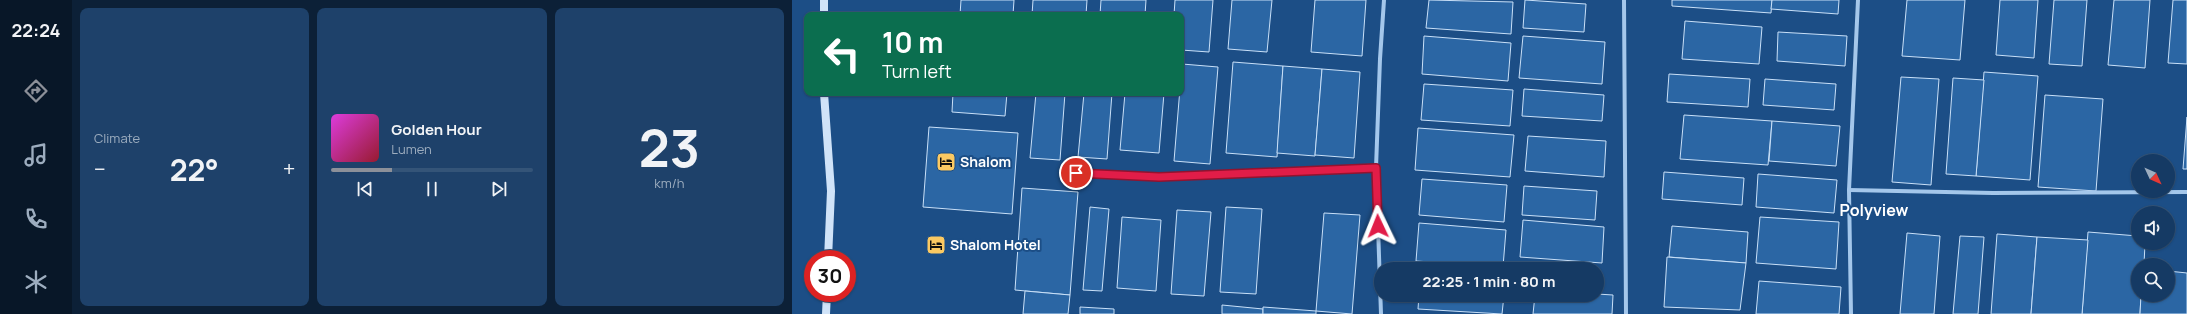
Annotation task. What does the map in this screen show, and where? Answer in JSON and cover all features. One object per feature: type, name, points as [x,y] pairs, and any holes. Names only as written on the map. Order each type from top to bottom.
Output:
[{"type":"street","points":[[824,0],[824,12]]},
{"type":"street","points":[[1381,314],[1376,168],[1384,0]]},
{"type":"street","points":[[1624,0],[1626,314]]},
{"type":"street","points":[[1851,314],[1849,190],[1858,0]]},
{"type":"street","points":[[824,96],[831,191],[828,250]]},
{"type":"street","points":[[1076,173],[1159,177],[1376,168]]},
{"type":"street","points":[[1849,190],[1993,193],[2187,192]]},
{"type":"street","points":[[826,314],[827,302]]},
{"type":"building","points":[[961,0],[1014,0],[1013,12],[960,12]]},
{"type":"building","points":[[1033,0],[1087,0],[1086,12],[1032,12]]},
{"type":"building","points":[[1101,0],[1146,0],[1145,12],[1100,12]]},
{"type":"building","points":[[1175,0],[1213,0],[1209,52],[1184,50],[1184,12],[1174,12]]},
{"type":"building","points":[[1232,0],[1272,0],[1267,52],[1228,49]]},
{"type":"building","points":[[1315,0],[1366,0],[1362,56],[1311,52]]},
{"type":"building","points":[[1429,0],[1513,2],[1511,34],[1426,28]]},
{"type":"building","points":[[1525,0],[1586,4],[1584,32],[1523,28]]},
{"type":"building","points":[[1672,0],[1772,0],[1771,13],[1672,6]]},
{"type":"building","points":[[1772,0],[1839,0],[1838,14],[1771,9]]},
{"type":"building","points":[[1907,0],[1965,0],[1960,60],[1902,56]]},
{"type":"building","points":[[2000,0],[2038,0],[2034,58],[1996,55]]},
{"type":"building","points":[[2054,0],[2087,0],[2082,66],[2049,64]]},
{"type":"building","points":[[2114,0],[2150,0],[2145,68],[2108,65]]},
{"type":"building","points":[[2173,0],[2187,0],[2187,64],[2168,63]]},
{"type":"building","points":[[1685,21],[1762,27],[1759,64],[1682,59]]},
{"type":"building","points":[[1778,32],[1847,36],[1845,66],[1777,61]]},
{"type":"building","points":[[1424,36],[1511,43],[1508,81],[1422,74]]},
{"type":"building","points":[[1523,36],[1605,42],[1602,84],[1519,78]]},
{"type":"building","points":[[1233,62],[1283,66],[1277,157],[1226,153]]},
{"type":"building","points":[[1184,64],[1218,67],[1210,164],[1174,161],[1179,96],[1184,96]]},
{"type":"building","points":[[1283,66],[1322,69],[1315,156],[1277,153]]},
{"type":"building","points":[[1322,69],[1360,72],[1354,158],[1315,155]]},
{"type":"building","points":[[1984,72],[2038,76],[2030,180],[1976,176]]},
{"type":"building","points":[[1669,74],[1750,79],[1748,107],[1667,102]]},
{"type":"building","points":[[1901,77],[1939,79],[1931,185],[1892,182]]},
{"type":"building","points":[[1953,78],[1984,80],[1976,176],[1946,174]]},
{"type":"building","points":[[1765,79],[1836,84],[1834,110],[1763,105]]},
{"type":"building","points":[[1424,84],[1513,90],[1510,126],[1421,120]]},
{"type":"building","points":[[1524,89],[1604,95],[1602,121],[1522,116]]},
{"type":"building","points":[[2045,95],[2103,99],[2096,191],[2038,187]]},
{"type":"building","points":[[953,96],[1007,96],[1005,116],[952,112]]},
{"type":"building","points":[[1036,96],[1065,96],[1060,160],[1030,158]]},
{"type":"building","points":[[1084,96],[1112,96],[1107,159],[1078,157]]},
{"type":"building","points":[[1125,96],[1164,96],[1159,153],[1120,150]]},
{"type":"building","points":[[1684,115],[1772,121],[1768,165],[1680,159]]},
{"type":"building","points":[[2187,117],[2187,169],[2183,169]]},
{"type":"building","points":[[1772,121],[1840,126],[1836,166],[1769,161]]},
{"type":"building","points":[[929,127],[1018,133],[1012,214],[923,207]]},
{"type":"building","points":[[1418,128],[1514,135],[1510,177],[1415,170]]},
{"type":"building","points":[[1528,136],[1606,141],[1604,177],[1525,171]]},
{"type":"building","points":[[1664,172],[1744,178],[1742,205],[1662,199]]},
{"type":"building","points":[[1758,174],[1837,180],[1834,213],[1756,207]]},
{"type":"building","points":[[1422,179],[1507,185],[1504,222],[1419,215]]},
{"type":"building","points":[[1524,186],[1597,191],[1595,220],[1522,215]]},
{"type":"building","points":[[1022,188],[1078,192],[1070,295],[1015,290]]},
{"type":"building","points":[[1090,207],[1109,209],[1102,291],[1083,290]]},
{"type":"building","points":[[1226,207],[1262,209],[1256,294],[1220,292]]},
{"type":"building","points":[[1177,210],[1211,212],[1204,296],[1171,294]]},
{"type":"building","points":[[1324,213],[1360,215],[1352,314],[1316,311]]},
{"type":"building","points":[[1122,217],[1161,220],[1156,291],[1117,288]]},
{"type":"building","points":[[1760,217],[1839,222],[1836,269],[1756,263]]},
{"type":"building","points":[[1523,220],[1604,227],[1602,262],[1520,257]]},
{"type":"building","points":[[1419,223],[1506,230],[1503,262],[1416,261]]},
{"type":"building","points":[[1672,226],[1748,232],[1746,263],[1669,257]]},
{"type":"building","points":[[2088,232],[2131,235],[2131,250],[2145,250],[2144,258],[2131,258],[2131,302],[2141,302],[2140,314],[2082,314]]},
{"type":"building","points":[[1907,233],[1940,236],[1934,314],[1900,314]]},
{"type":"building","points":[[1997,234],[2037,237],[2031,314],[1991,314]]},
{"type":"building","points":[[1960,236],[1984,237],[1978,314],[1953,314]]},
{"type":"building","points":[[2037,237],[2088,240],[2082,314],[2031,314]]},
{"type":"building","points":[[1667,257],[1746,263],[1740,310],[1664,307]]},
{"type":"building","points":[[2175,272],[2187,273],[2187,314],[2140,314],[2141,302],[2175,302]]},
{"type":"building","points":[[1759,281],[1841,287],[1839,314],[1756,314]]},
{"type":"building","points":[[1025,291],[1070,295],[1068,314],[1023,314]]},
{"type":"building","points":[[1604,294],[1613,295],[1612,314],[1533,314],[1534,302],[1604,302]]},
{"type":"building","points":[[1418,302],[1503,302],[1502,314],[1418,309]]},
{"type":"building","points":[[1222,305],[1263,309],[1263,314],[1222,314]]},
{"type":"building","points":[[1080,307],[1114,309],[1114,314],[1080,314]]},
{"type":"building","points":[[1263,307],[1316,311],[1316,314],[1263,314]]},
{"type":"place","name":"Shalom","points":[[946,162]]},
{"type":"place","name":"Shalom Hotel","points":[[936,245]]},
{"type":"district","name":"Polyview","points":[[1874,210]]},
{"type":"route","points":[[1076,173],[1159,177],[1262,174],[1376,168],[1378,226]]}]
